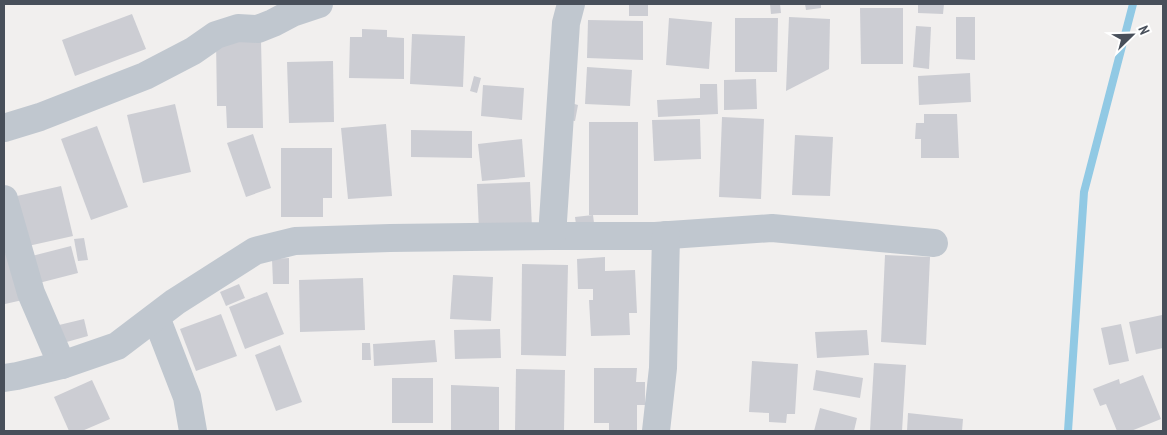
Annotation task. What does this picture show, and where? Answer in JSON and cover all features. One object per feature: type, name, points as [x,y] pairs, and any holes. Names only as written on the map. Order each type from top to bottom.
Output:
[{"type":"street","points":[[4,128],[40,117],[145,76],[193,52],[216,35],[238,28],[258,29],[292,13],[319,4]]},
{"type":"street","points":[[552,236],[566,23],[571,4]]},
{"type":"street","points":[[4,199],[32,293],[62,365]]},
{"type":"street","points":[[4,378],[62,365],[117,346],[175,302],[255,251],[295,242],[390,238],[655,236],[772,228],[934,243]]},
{"type":"street","points":[[656,431],[663,368],[666,235]]},
{"type":"street","points":[[156,317],[187,397],[193,431]]},
{"type":"building","points":[[629,4],[648,5],[648,16],[629,16]]},
{"type":"building","points":[[770,4],[780,4],[781,13],[771,14]]},
{"type":"building","points":[[805,4],[821,4],[821,8],[806,10]]},
{"type":"building","points":[[918,4],[944,4],[943,14],[918,13]]},
{"type":"building","points":[[860,8],[903,8],[903,64],[861,64]]},
{"type":"building","points":[[132,14],[146,49],[75,76],[62,40]]},
{"type":"building","points":[[789,17],[830,19],[829,69],[786,91]]},
{"type":"building","points":[[956,17],[975,17],[975,60],[956,59]]},
{"type":"building","points":[[669,18],[712,22],[709,69],[666,65]]},
{"type":"building","points":[[735,18],[778,18],[777,72],[735,72]]},
{"type":"building","points":[[588,20],[643,21],[643,60],[587,58]]},
{"type":"building","points":[[916,26],[931,27],[929,69],[913,67]]},
{"type":"building","points":[[362,29],[387,30],[387,37],[404,38],[404,79],[349,78],[350,37],[362,37]]},
{"type":"building","points":[[412,34],[465,36],[463,87],[410,84]]},
{"type":"building","points":[[216,40],[261,40],[263,128],[227,128],[226,106],[217,106]]},
{"type":"building","points":[[333,61],[334,122],[289,123],[287,62]]},
{"type":"building","points":[[587,67],[632,70],[630,106],[585,104]]},
{"type":"building","points":[[970,73],[971,102],[919,105],[918,76]]},
{"type":"building","points":[[474,76],[481,78],[477,93],[470,91]]},
{"type":"building","points":[[756,79],[757,109],[724,110],[724,80]]},
{"type":"building","points":[[700,84],[717,84],[718,114],[658,117],[657,100],[700,98]]},
{"type":"building","points":[[483,85],[524,88],[522,120],[481,116]]},
{"type":"building","points":[[571,103],[578,105],[575,121],[567,120]]},
{"type":"building","points":[[175,104],[191,172],[143,183],[127,115]]},
{"type":"building","points":[[924,114],[957,114],[959,158],[921,158],[921,139],[915,139],[916,123],[924,123]]},
{"type":"building","points":[[722,117],[764,119],[761,199],[719,197]]},
{"type":"building","points":[[700,119],[701,159],[654,161],[652,120]]},
{"type":"building","points":[[589,122],[638,122],[638,215],[589,215]]},
{"type":"building","points":[[386,124],[392,196],[348,199],[341,128]]},
{"type":"building","points":[[97,126],[128,207],[91,220],[61,139]]},
{"type":"building","points":[[411,130],[472,131],[472,158],[411,157]]},
{"type":"building","points":[[253,134],[271,188],[246,197],[227,143]]},
{"type":"building","points":[[795,135],[833,137],[830,196],[792,195]]},
{"type":"building","points":[[522,139],[525,177],[482,181],[478,144]]},
{"type":"building","points":[[281,148],[332,148],[332,198],[323,198],[323,217],[281,217]]},
{"type":"building","points":[[530,182],[532,229],[479,231],[477,184]]},
{"type":"building","points":[[61,186],[73,236],[28,246],[17,196]]},
{"type":"building","points":[[593,215],[595,231],[577,232],[575,217]]},
{"type":"building","points":[[84,238],[88,260],[78,261],[74,239]]},
{"type":"building","points":[[71,246],[78,273],[35,284],[28,257]]},
{"type":"building","points":[[16,251],[27,299],[5,304],[4,254]]},
{"type":"building","points":[[885,255],[930,257],[926,345],[881,342]]},
{"type":"building","points":[[605,257],[605,271],[635,270],[637,313],[629,313],[630,335],[591,336],[589,300],[593,300],[593,289],[578,289],[577,259]]},
{"type":"building","points":[[289,258],[289,284],[273,284],[272,259]]},
{"type":"building","points":[[522,264],[568,265],[566,356],[521,355]]},
{"type":"building","points":[[453,275],[493,277],[491,321],[450,319]]},
{"type":"building","points":[[363,278],[365,330],[300,332],[299,280]]},
{"type":"building","points":[[239,284],[245,298],[226,306],[220,292]]},
{"type":"building","points":[[267,292],[284,334],[245,349],[229,307]]},
{"type":"building","points":[[221,314],[237,356],[196,371],[180,329]]},
{"type":"building","points":[[1162,315],[1163,348],[1136,354],[1129,322]]},
{"type":"building","points":[[84,319],[88,336],[63,343],[59,325]]},
{"type":"building","points":[[1121,324],[1129,361],[1109,365],[1101,328]]},
{"type":"building","points":[[500,329],[501,358],[455,359],[454,330]]},
{"type":"building","points":[[867,330],[869,355],[817,358],[815,332]]},
{"type":"building","points":[[435,340],[437,362],[374,366],[373,344]]},
{"type":"building","points":[[362,343],[370,343],[371,360],[362,360]]},
{"type":"building","points":[[280,345],[302,402],[276,411],[255,355]]},
{"type":"building","points":[[752,361],[798,364],[795,414],[787,414],[786,423],[769,422],[769,413],[749,412]]},
{"type":"building","points":[[874,363],[906,365],[902,431],[870,431]]},
{"type":"building","points":[[594,368],[637,368],[636,382],[645,382],[645,405],[637,405],[637,431],[609,431],[609,423],[594,423]]},
{"type":"building","points":[[516,369],[565,370],[564,431],[515,431]]},
{"type":"building","points":[[816,370],[863,378],[860,398],[813,390]]},
{"type":"building","points":[[1143,375],[1161,419],[1131,431],[1117,431],[1106,404],[1100,406],[1093,389],[1119,379],[1120,384]]},
{"type":"building","points":[[392,378],[433,378],[433,423],[392,423]]},
{"type":"building","points":[[92,380],[110,419],[82,431],[69,431],[54,397]]},
{"type":"building","points":[[451,385],[499,387],[499,431],[451,431]]},
{"type":"building","points":[[820,408],[857,418],[854,431],[814,431]]},
{"type":"building","points":[[908,413],[963,419],[962,431],[907,431]]},
{"type":"waterway","points":[[1068,431],[1084,192],[1133,4]]}]
